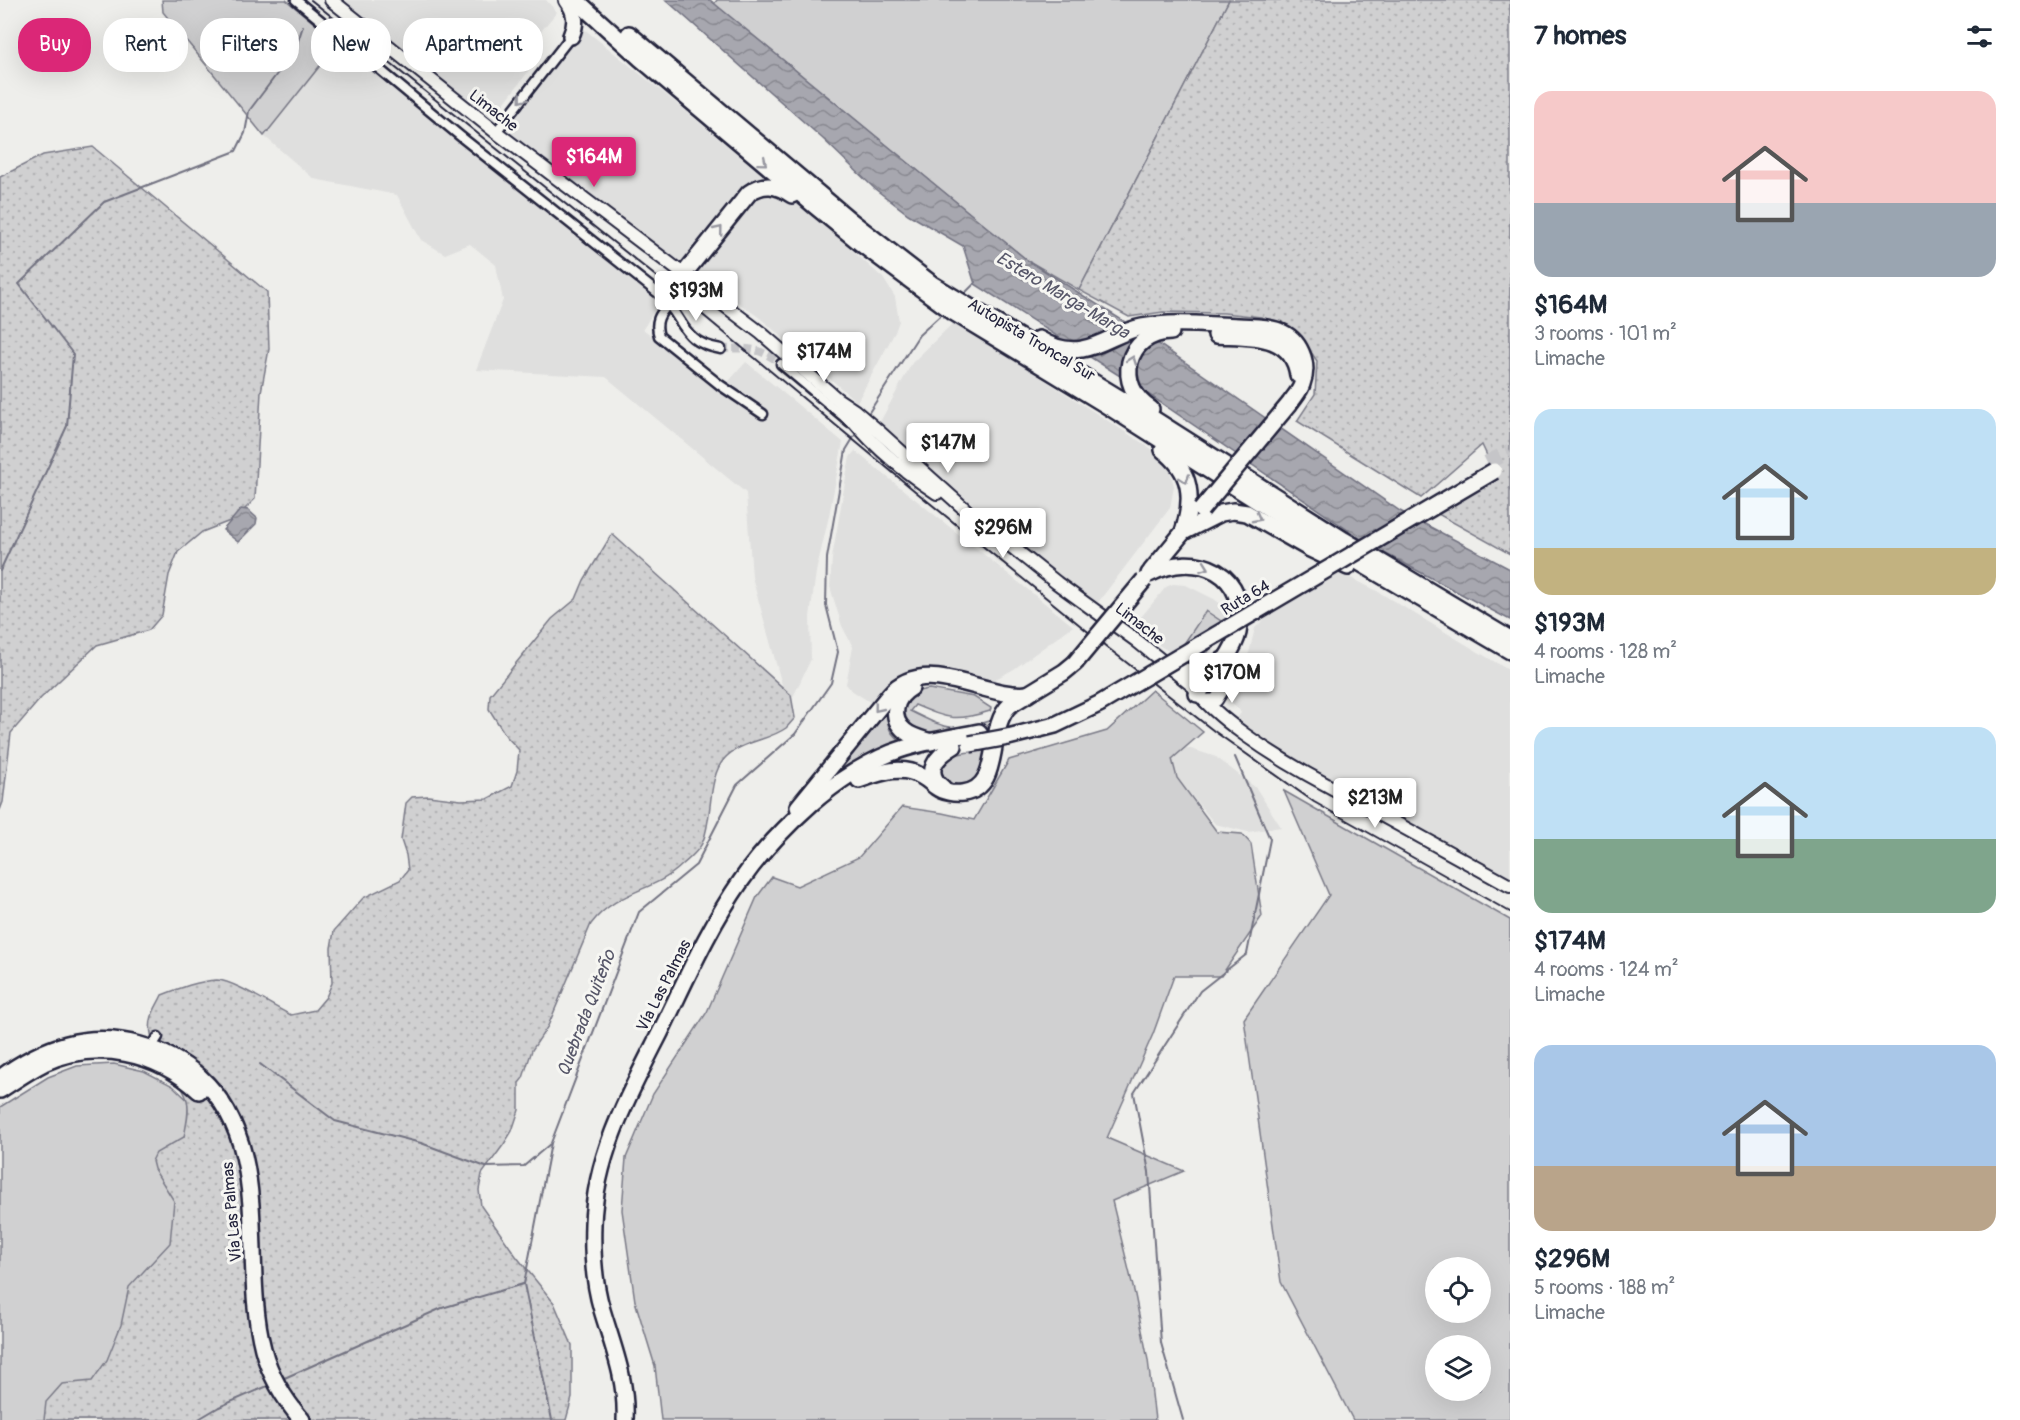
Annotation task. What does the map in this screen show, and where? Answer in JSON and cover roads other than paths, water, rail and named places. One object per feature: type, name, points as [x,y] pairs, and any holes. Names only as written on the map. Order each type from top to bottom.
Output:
[{"type":"highway","points":[[567,0],[573,9],[575,18],[571,36]]},
{"type":"highway","name":"Autopista Troncal Sur","points":[[576,0],[640,58],[864,246],[933,285]]},
{"type":"highway","name":"Autopista Troncal Sur","points":[[591,0],[685,83],[851,221],[933,285],[1106,405],[1287,520],[1510,651]]},
{"type":"highway","points":[[683,275],[748,193],[753,190],[765,186],[778,187],[815,206]]},
{"type":"highway","points":[[859,780],[891,770],[904,770],[919,774],[937,788],[947,792],[970,792],[979,787],[991,764],[996,729],[1007,721],[1028,694],[1064,672],[1074,663],[1293,399],[1304,378],[1304,358],[1294,341],[1283,332],[1263,328],[1160,325],[1130,330],[1082,349],[1061,349],[961,304],[933,285]]},
{"type":"highway","points":[[961,304],[965,323],[1176,461],[1184,471],[1189,490],[1184,532]]},
{"type":"highway","name":"Autopista Troncal Sur","points":[[961,304],[1149,416],[1311,520],[1510,639]]},
{"type":"highway","points":[[1293,399],[1298,378],[1296,365],[1290,354],[1280,345],[1261,338],[1178,333],[1153,335],[1142,342],[1131,357],[1128,370],[1130,384],[1140,401],[1267,487],[1311,520]]},
{"type":"highway","name":"Ruta 64","points":[[1007,721],[1053,716],[1097,700],[1490,467]]},
{"type":"highway","points":[[1184,532],[1221,513],[1233,511],[1247,513],[1310,549],[1422,600]]},
{"type":"highway","points":[[1146,577],[1174,564],[1195,564],[1214,570],[1228,582],[1237,597],[1240,618],[1235,642],[1201,698]]},
{"type":"highway","points":[[1165,664],[1186,673],[1196,672],[1210,669],[1225,658]]},
{"type":"highway","points":[[774,841],[814,786],[890,694],[903,683],[920,678],[944,679],[1002,693],[1028,694]]},
{"type":"highway","points":[[931,742],[907,733],[897,720],[896,706],[899,697],[906,691],[919,686],[930,685],[972,691],[993,701],[1007,721]]},
{"type":"highway","name":"Vía Las Palmas","points":[[634,1420],[634,1388],[630,1368],[608,1294],[602,1261],[603,1202],[614,1152],[627,1120],[723,930],[742,897],[765,866],[788,840],[830,801],[859,780],[884,766],[954,746],[1007,721]]},
{"type":"highway","name":"Vía Las Palmas","points":[[624,1420],[621,1367],[602,1307],[593,1257],[594,1205],[602,1162],[628,1097],[714,926],[740,882],[774,841],[815,801],[856,770],[891,753],[931,742],[975,738]]},
{"type":"highway","points":[[947,792],[934,779],[933,766],[940,756],[954,746]]},
{"type":"highway","name":"Vía Las Palmas","points":[[0,1078],[38,1054],[75,1042],[114,1040],[154,1042],[205,1082],[222,1102],[237,1130],[243,1148],[261,1338],[267,1364],[275,1382],[302,1420]]},
{"type":"highway","name":"Vía Las Palmas","points":[[0,1090],[33,1068],[57,1058],[81,1052],[107,1051],[144,1058],[168,1067],[189,1081],[207,1099],[227,1130],[239,1164],[250,1330],[256,1358],[270,1391],[291,1420]]},
{"type":"main road","name":"Limache","points":[[331,0],[496,132],[761,333],[837,399],[854,421],[875,433],[899,464],[967,511],[1057,583],[1101,614],[1193,686],[1201,698]]},
{"type":"main road","name":"Limache","points":[[1057,583],[1088,612],[1278,758],[1510,886]]},
{"type":"main road","points":[[1196,672],[1212,678]]},
{"type":"street","points":[[297,1],[460,136],[669,303],[694,340],[721,350]]},
{"type":"street","points":[[496,132],[571,36]]},
{"type":"street","points":[[669,303],[658,316],[659,336],[720,385],[763,414]]},
{"type":"street","name":"Limache","points":[[782,364],[854,421]]},
{"type":"water","name":"Estero Marga-Marga","points":[[666,0],[710,0],[1027,260],[1147,336],[1400,511],[1510,569],[1510,620],[1373,547],[1139,388],[975,284],[963,246],[908,214],[875,189],[823,139]]},
{"type":"water","points":[[241,509],[248,510],[257,518],[256,524],[238,542],[223,530]]},
{"type":"waterway","points":[[0,571],[67,426],[73,354],[19,284],[104,202],[236,151],[245,133],[249,111],[295,50],[303,26]]},
{"type":"waterway","points":[[963,295],[976,282]]},
{"type":"waterway","points":[[866,417],[919,335],[943,313]]},
{"type":"waterway","name":"Quebrada Quiteño","points":[[552,1420],[524,1284],[551,1143],[639,912],[696,865],[737,785],[795,734],[831,683],[838,652],[826,605],[827,558],[846,450],[857,432]]},
{"type":"waterway","points":[[1183,1420],[1161,1343],[1149,1172],[1134,1093],[1200,991],[1247,954],[1270,839],[1235,757]]},
{"type":"waterway","points":[[260,1064],[335,1121],[421,1143],[486,1167],[524,1166],[550,1144]]},
{"type":"waterway","points":[[280,1380],[442,1308],[523,1284]]},
{"type":"waterway","points":[[197,1420],[219,1407],[270,1385]]},
{"type":"tunnel","points":[[721,349],[753,350],[766,354],[781,364]]},
{"type":"tunnel","points":[[1487,463],[1510,451]]},
{"type":"railway","points":[[311,0],[663,282],[915,491],[1214,731],[1314,802],[1510,912]]}]
